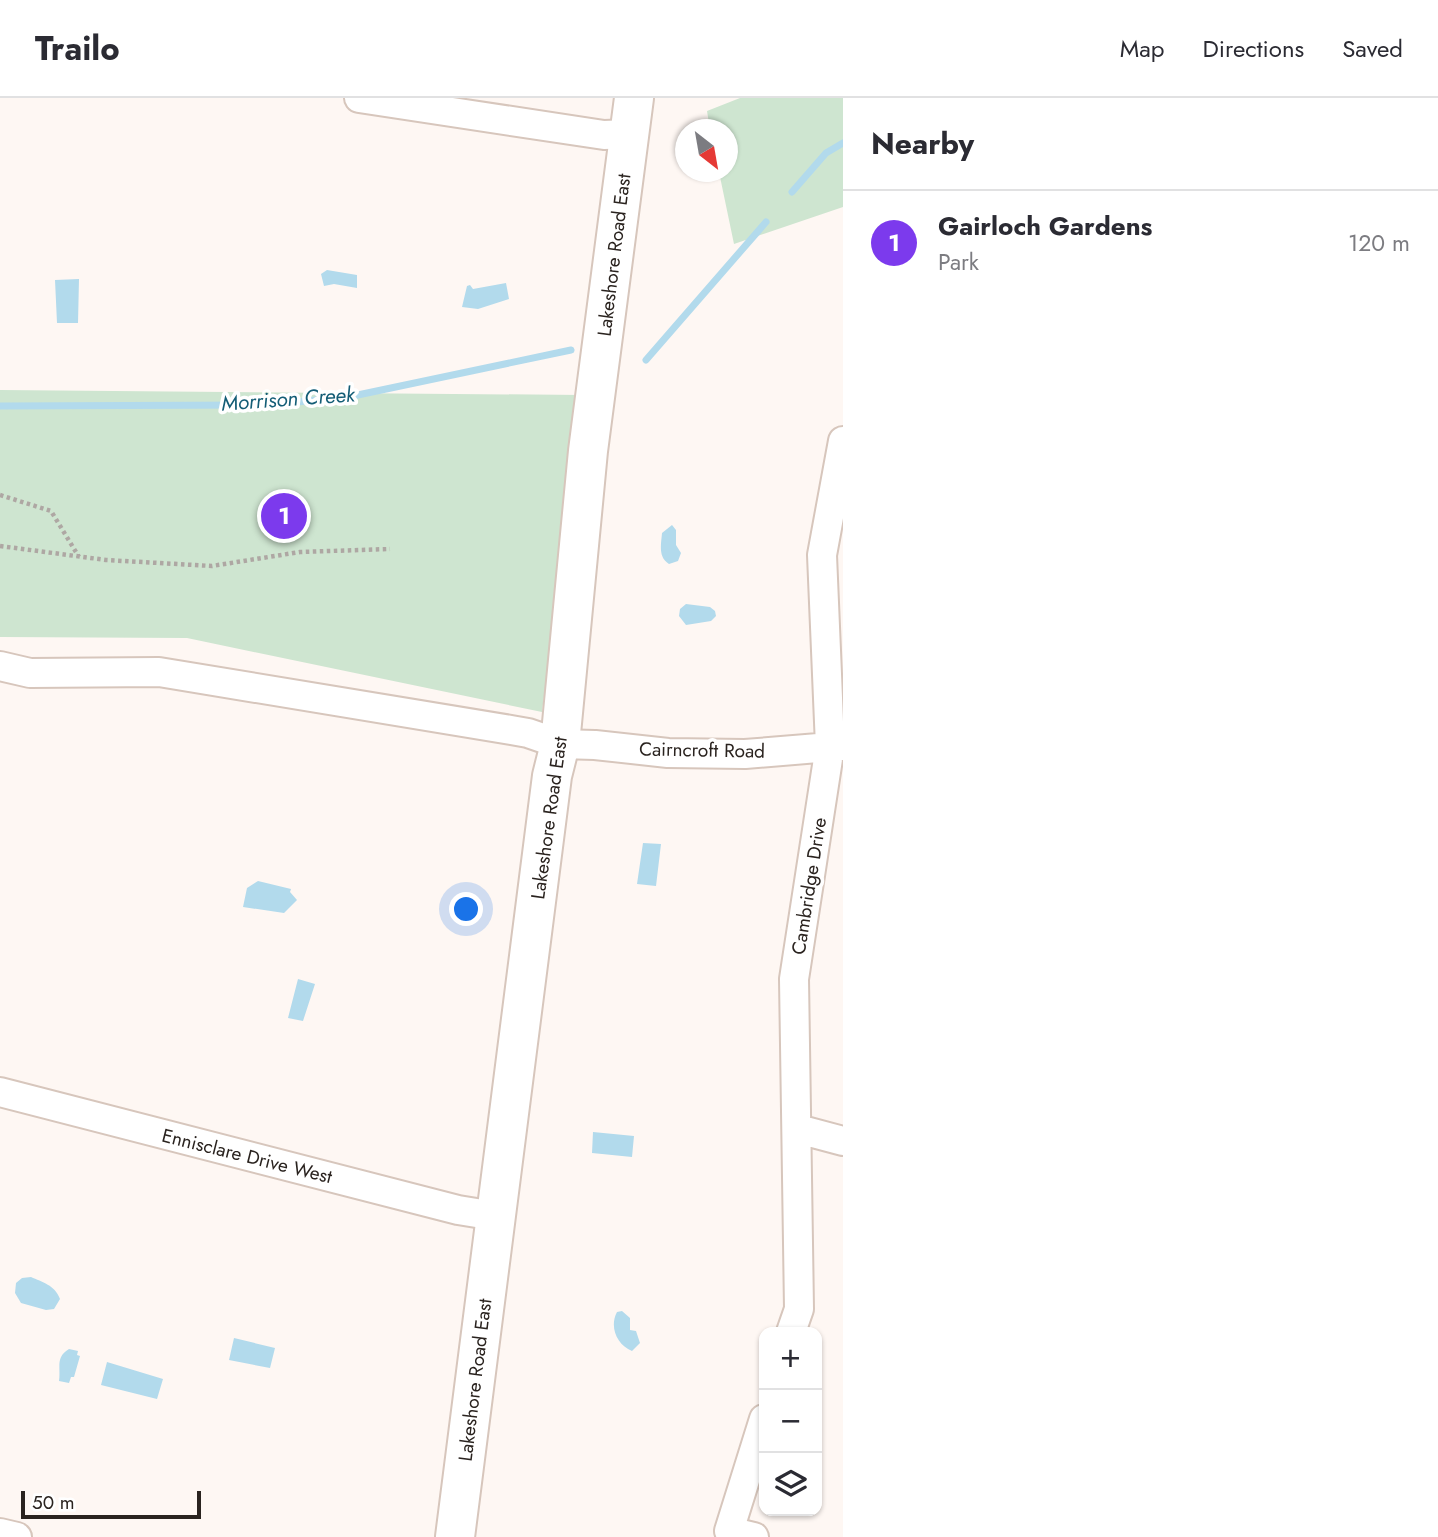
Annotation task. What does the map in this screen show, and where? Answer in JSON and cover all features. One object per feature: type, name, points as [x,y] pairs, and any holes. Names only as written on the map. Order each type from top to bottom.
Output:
[{"type":"main road","name":"Lakeshore Road East","points":[[455,1537],[552,776],[560,744],[588,451],[632,116]]},
{"type":"street","points":[[359,98],[604,135],[632,116]]},
{"type":"street","name":"Cambridge Drive","points":[[794,1327],[799,1310],[794,979],[837,746],[822,555],[843,441]]},
{"type":"street","name":"Cairncroft Road","points":[[0,666],[30,673],[159,672],[528,733],[560,744],[668,752],[745,754],[837,746]]},
{"type":"street","name":"Ennisclare Drive West","points":[[0,1092],[444,1206],[495,1216]]},
{"type":"street","points":[[798,1129],[843,1141]]},
{"type":"street","points":[[741,1534],[759,1444]]},
{"type":"street","points":[[0,1533],[17,1537]]},
{"type":"path","points":[[0,495],[51,511],[79,557]]},
{"type":"path","points":[[0,546],[106,560],[212,566],[300,552],[390,549]]},
{"type":"green space","points":[[740,98],[843,98],[843,207],[734,244],[721,182],[738,182],[738,119],[708,119],[707,111]]},
{"type":"green space","points":[[0,390],[582,395],[542,712],[187,638],[0,637]]},
{"type":"water","points":[[327,270],[357,275],[357,288],[334,284],[324,286],[321,274]]},
{"type":"water","points":[[79,279],[78,323],[57,323],[55,280]]},
{"type":"water","points":[[506,283],[509,299],[478,309],[462,307],[467,286],[470,285],[473,289]]},
{"type":"water","points":[[672,525],[676,530],[676,545],[681,553],[678,561],[669,564],[662,554],[661,542],[662,533]]},
{"type":"water","points":[[686,604],[710,607],[716,616],[711,621],[686,625],[679,616],[680,609]]},
{"type":"water","points":[[643,843],[661,844],[656,886],[637,884]]},
{"type":"water","points":[[258,881],[291,889],[290,892],[297,900],[284,913],[243,907],[247,888]]},
{"type":"water","points":[[298,979],[315,984],[303,1021],[288,1018]]},
{"type":"water","points":[[593,1132],[634,1136],[632,1157],[592,1153]]},
{"type":"water","points":[[31,1277],[48,1285],[58,1294],[60,1299],[54,1309],[46,1310],[21,1303],[15,1293],[16,1283],[22,1278]]},
{"type":"water","points":[[622,1311],[630,1318],[630,1330],[636,1331],[640,1343],[632,1351],[622,1344],[614,1329],[617,1312]]},
{"type":"water","points":[[234,1338],[275,1348],[270,1368],[229,1360]]},
{"type":"water","points":[[69,1349],[78,1351],[77,1355],[80,1356],[74,1377],[71,1377],[69,1383],[59,1381],[60,1359]]},
{"type":"water","points":[[107,1362],[163,1379],[157,1399],[101,1385]]},
{"type":"waterway","name":"Morrison Creek","points":[[792,192],[826,153],[843,143]]},
{"type":"waterway","name":"Morrison Creek","points":[[646,360],[766,222]]},
{"type":"waterway","name":"Morrison Creek","points":[[0,406],[269,405],[353,396],[571,350]]},
{"type":"place","name":"Gairloch Gardens","points":[[284,516]]}]
